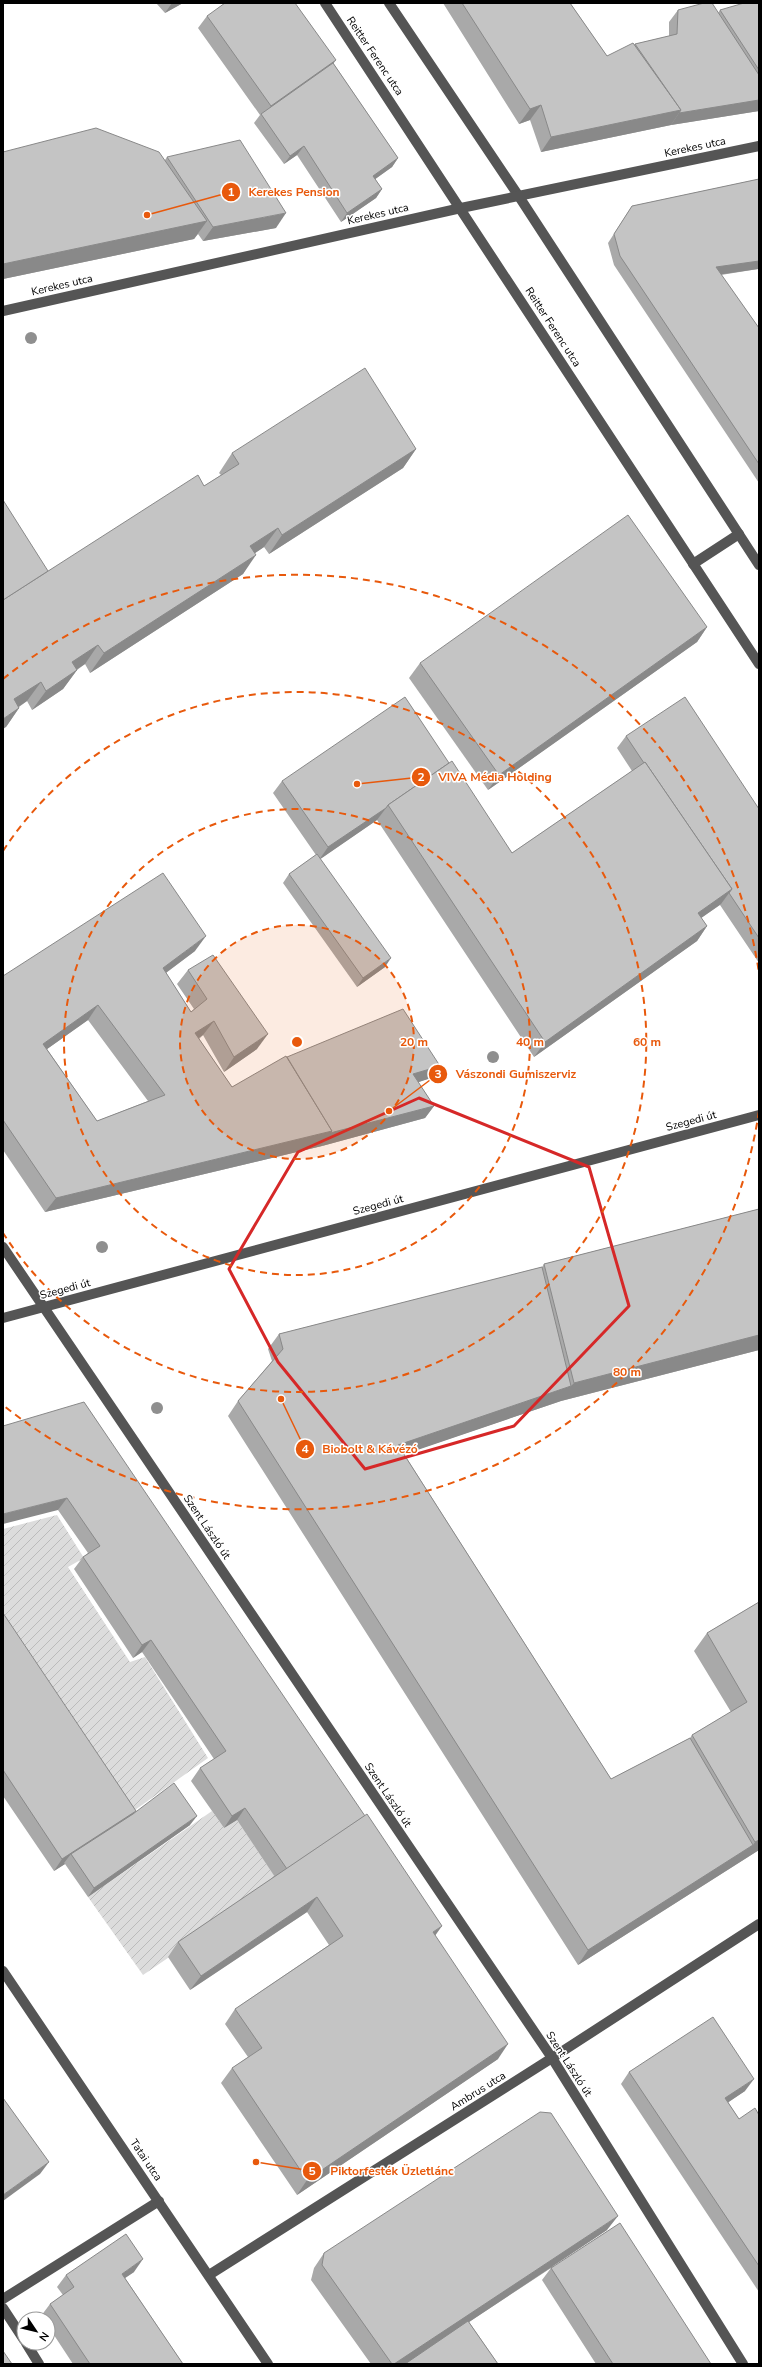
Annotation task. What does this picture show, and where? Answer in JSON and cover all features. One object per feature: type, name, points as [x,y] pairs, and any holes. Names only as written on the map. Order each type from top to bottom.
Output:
[{"type":"street","name":"Reitter Ferenc utca","points":[[325,3],[759,664]]},
{"type":"street","points":[[389,3],[518,195],[759,565]]},
{"type":"street","name":"Kerekes utca","points":[[3,311],[518,195],[759,146]]},
{"type":"street","points":[[693,564],[739,534]]},
{"type":"street","name":"Szegedi út","points":[[3,1318],[759,1115]]},
{"type":"street","name":"Szent László út","points":[[3,1247],[552,2058],[743,2364]]},
{"type":"street","name":"Ambrus utca","points":[[209,2275],[552,2058],[759,1924]]},
{"type":"street","name":"Tatai utca","points":[[3,1971],[268,2364]]},
{"type":"street","points":[[3,2299],[159,2201]]},
{"type":"street","points":[[3,2308],[16,2328]]},
{"type":"street","points":[[31,2351],[40,2364]]},
{"type":"highlighted area","points":[[419,1098],[589,1167],[629,1306],[514,1426],[365,1469],[278,1362],[229,1269],[298,1152]]},
{"type":"shaded area","points":[[57,1515],[84,1558],[68,1567],[130,1662],[145,1657],[208,1758],[128,1815],[3,1625],[3,1529]]},
{"type":"shaded area","points":[[212,1811],[224,1828],[237,1820],[279,1882],[143,1975],[88,1897]]},
{"type":"building","points":[[225,3],[295,3],[336,60],[271,106],[207,16]]},
{"type":"building","points":[[462,3],[570,3],[607,56],[633,43],[681,110],[551,137],[541,105],[530,109]]},
{"type":"building","points":[[704,3],[712,3],[759,75],[759,100],[679,113],[681,110],[635,44],[677,34],[678,10]]},
{"type":"building","points":[[744,3],[759,3],[759,70],[720,10]]},
{"type":"building","points":[[333,63],[398,158],[373,176],[382,189],[347,213],[304,146],[290,156],[261,114]]},
{"type":"building","points":[[96,128],[159,152],[207,221],[3,264],[3,152]]},
{"type":"building","points":[[240,140],[286,213],[213,227],[167,157]]},
{"type":"building","points":[[759,179],[759,261],[716,267],[759,328],[759,464],[620,256],[614,234],[632,206]]},
{"type":"building","points":[[365,368],[416,449],[282,535],[278,528],[250,546],[256,555],[104,653],[98,645],[72,662],[77,670],[46,691],[41,682],[14,699],[19,708],[3,719],[3,600],[198,475],[204,486],[239,464],[232,453]]},
{"type":"building","points":[[3,500],[48,571],[3,600]]},
{"type":"building","points":[[628,515],[707,627],[499,775],[420,663]]},
{"type":"building","points":[[405,697],[449,763],[328,847],[282,781]]},
{"type":"building","points":[[685,697],[759,809],[759,938],[729,893],[732,889],[626,736]]},
{"type":"building","points":[[452,761],[512,853],[645,762],[732,889],[698,913],[707,926],[545,1042],[388,805]]},
{"type":"building","points":[[317,854],[391,958],[363,978],[289,874]]},
{"type":"building","points":[[163,873],[206,936],[163,968],[191,1012],[207,999],[188,970],[213,955],[268,1034],[234,1057],[214,1021],[195,1033],[232,1087],[286,1056],[332,1131],[56,1198],[3,1120],[3,976]],"holes":[[[98,1005],[165,1095],[97,1121],[43,1044]]]},
{"type":"building","points":[[403,1009],[440,1066],[413,1074],[434,1106],[330,1133],[332,1131],[287,1057]]},
{"type":"building","points":[[759,1209],[759,1335],[574,1383],[544,1264]]},
{"type":"building","points":[[542,1267],[571,1386],[398,1445],[611,1779],[690,1738],[753,1845],[588,1950],[238,1401],[283,1349],[279,1334]]},
{"type":"building","points":[[84,1402],[365,1816],[287,1869],[245,1808],[232,1816],[200,1768],[226,1751],[151,1640],[142,1645],[83,1557],[100,1546],[67,1498],[3,1514],[3,1426]]},
{"type":"building","points":[[759,1602],[759,1840],[755,1842],[692,1735],[747,1702],[707,1633]]},
{"type":"building","points":[[3,1613],[136,1811],[62,1859],[3,1770]]},
{"type":"building","points":[[174,1783],[197,1816],[94,1888],[71,1854],[133,1814]]},
{"type":"building","points":[[367,1814],[442,1926],[433,1932],[508,2044],[307,2180],[232,2068],[262,2048],[235,2009],[343,1936],[317,1897],[201,1976],[178,1942]]},
{"type":"building","points":[[713,2017],[754,2079],[725,2098],[739,2119],[755,2108],[759,2115],[759,2266],[629,2072]]},
{"type":"building","points":[[3,2098],[49,2162],[3,2195]]},
{"type":"building","points":[[540,2112],[551,2113],[618,2216],[392,2364],[322,2265],[324,2253]]},
{"type":"building","points":[[620,2223],[711,2364],[613,2364],[551,2268]]},
{"type":"building","points":[[126,2234],[143,2259],[122,2274],[183,2364],[90,2364],[50,2304],[74,2287],[66,2275]]},
{"type":"building","points":[[468,2321],[498,2364],[405,2364]]},
{"type":"building","points":[[3,2351],[12,2364],[3,2364]]},
{"type":"place","name":"Kerekes Pension","points":[[147,215]]},
{"type":"place","name":"VIVA Média Holding","points":[[357,784]]},
{"type":"place","name":"Vászondi Gumiszerviz","points":[[389,1111]]},
{"type":"place","name":"Biobolt & Kávézó","points":[[281,1399]]},
{"type":"place","name":"Piktorfesték Üzletlánc","points":[[256,2162]]}]
